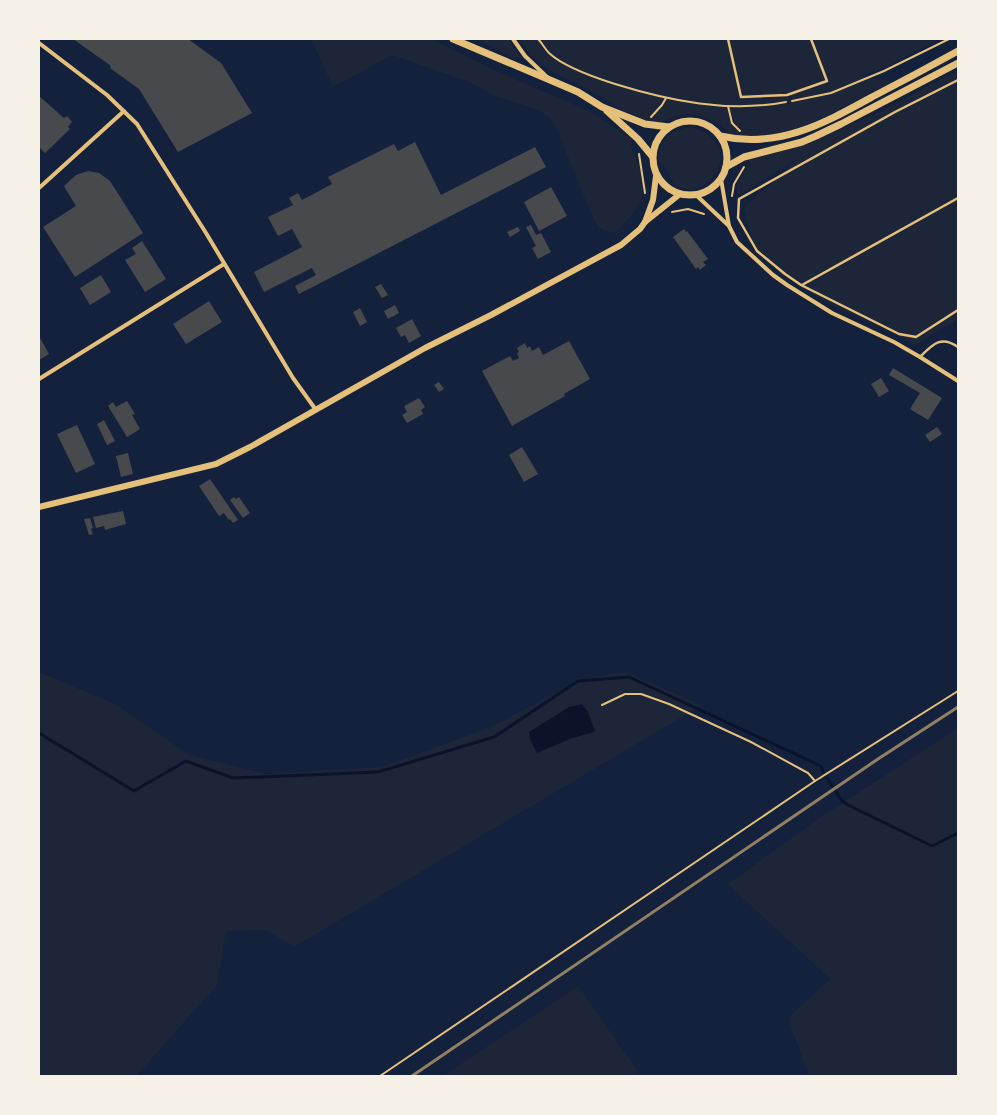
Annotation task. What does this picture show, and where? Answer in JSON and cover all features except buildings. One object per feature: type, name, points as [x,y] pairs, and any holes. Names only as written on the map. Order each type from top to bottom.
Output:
[{"type":"main road","points":[[453,39],[578,92],[602,107],[638,138],[652,156]]},
{"type":"main road","points":[[720,136],[726,151],[726,167],[721,179],[708,191],[696,195],[680,194],[667,188],[656,176],[652,156],[654,146],[669,127],[684,121],[696,122],[710,128],[720,136],[742,140],[764,139],[789,135],[802,131],[849,110],[958,51]]},
{"type":"main road","points":[[726,167],[744,157],[802,142],[816,136],[958,63]]},
{"type":"main road","points":[[602,107],[645,124],[669,127]]},
{"type":"street","points":[[513,39],[525,56],[550,80]]},
{"type":"street","points":[[39,43],[108,95],[138,124],[293,378],[316,410]]},
{"type":"street","points":[[39,188],[124,111]]},
{"type":"street","points":[[39,507],[216,464],[250,447],[425,348],[498,311],[621,245],[640,229],[645,222],[653,200],[656,176]]},
{"type":"street","points":[[721,179],[729,226],[737,242],[773,276],[793,290],[832,313],[894,342],[958,381]]},
{"type":"street","points":[[645,222],[680,194]]},
{"type":"street","points":[[696,195],[729,226]]},
{"type":"street","points":[[39,379],[224,264]]},
{"type":"lane","points":[[728,39],[741,97],[787,95],[827,81],[811,39]]},
{"type":"lane","points":[[958,80],[895,112],[739,199],[738,218],[757,251],[784,274],[801,285],[900,334],[916,336],[958,310]]},
{"type":"lane","points":[[801,285],[958,198]]},
{"type":"lane","points":[[920,357],[934,344],[943,341],[952,343],[958,347]]},
{"type":"path","points":[[647,120],[662,105],[666,98]]},
{"type":"path","points":[[728,106],[732,123],[742,133]]},
{"type":"path","points":[[637,149],[646,196]]},
{"type":"path","points":[[732,199],[734,184],[746,163]]},
{"type":"path","points":[[667,213],[688,209],[701,212],[709,216]]},
{"type":"path","points":[[380,1076],[815,781],[958,691]]},
{"type":"path","points":[[602,705],[625,694],[642,694],[669,704],[751,742],[808,773],[815,781]]},
{"type":"shaded area","points":[[311,39],[431,39],[496,71],[591,112],[632,139],[630,144],[639,167],[642,185],[642,193],[637,208],[614,233],[603,230],[596,223],[554,122],[541,111],[495,96],[467,81],[392,55],[333,87]]},
{"type":"shaded area","points":[[476,39],[508,39],[521,57],[513,58]]},
{"type":"shaded area","points":[[519,39],[939,39],[887,67],[861,76],[893,82],[808,125],[781,133],[751,136],[730,134],[719,124],[702,116],[688,114],[653,123],[624,111],[586,88],[554,73],[531,56]]},
{"type":"shaded area","points":[[958,70],[958,319],[915,345],[896,334],[831,305],[783,275],[756,253],[744,208],[800,157],[738,196],[736,186],[748,167],[750,159],[809,144],[892,106]]},
{"type":"shaded area","points":[[689,127],[707,134],[713,140],[718,147],[720,162],[717,171],[707,183],[697,188],[688,189],[674,186],[668,172],[658,160],[661,147],[667,138],[676,131]]},
{"type":"shaded area","points":[[39,672],[117,705],[189,755],[266,774],[382,767],[491,727],[580,680],[625,672],[702,705],[294,947],[266,930],[226,931],[217,985],[136,1076],[39,1076]]},
{"type":"shaded area","points":[[582,704],[588,712],[595,731],[572,738],[537,753],[530,739],[529,732],[569,707]]},
{"type":"shaded area","points":[[958,728],[958,1076],[809,1076],[788,1018],[830,979],[728,884],[824,815]]},
{"type":"shaded area","points":[[578,986],[641,1076],[443,1076]]},
{"type":"waterway","points":[[39,733],[134,791],[186,761],[233,778],[378,772],[494,737],[578,681],[629,677],[821,766],[823,772]]},
{"type":"waterway","points":[[827,778],[842,801],[932,846],[958,833]]},
{"type":"railway","points":[[412,1076],[878,759],[958,707]]}]
